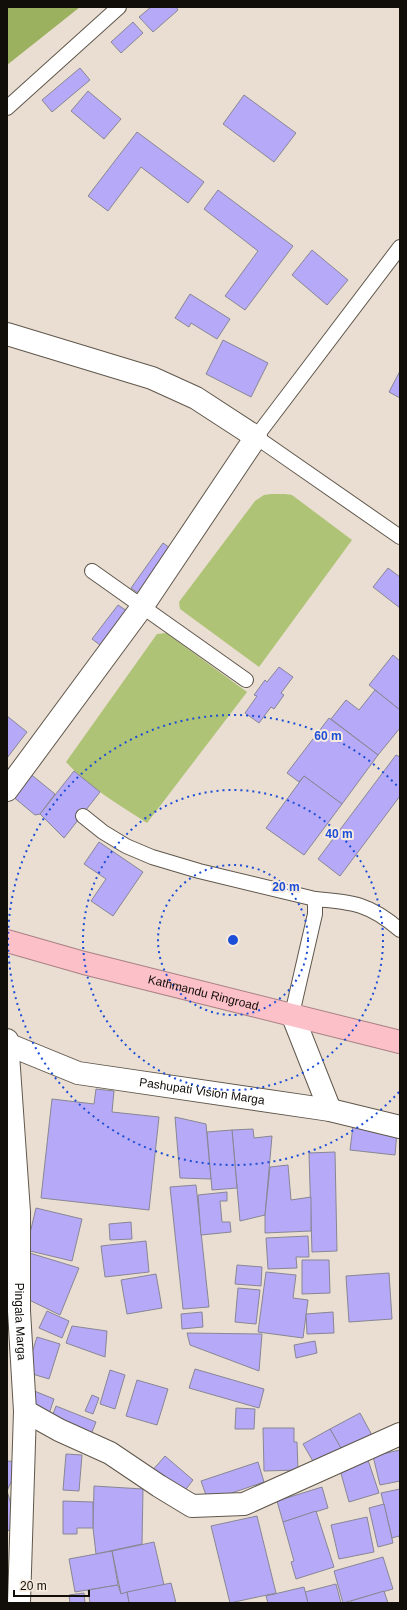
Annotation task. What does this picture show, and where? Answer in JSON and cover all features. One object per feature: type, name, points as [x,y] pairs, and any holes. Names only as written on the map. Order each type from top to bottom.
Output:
[{"type":"highway","name":"Kathmandu Ringroad","points":[[7,941],[84,963],[400,1042]]},
{"type":"street","points":[[7,334],[152,378],[196,398],[256,437],[142,607],[7,790]]},
{"type":"street","points":[[292,1014],[330,1110]]},
{"type":"street","name":"Pashupati Vision Marga","points":[[7,1044],[78,1073],[330,1110],[400,1127]]},
{"type":"street","name":"Pingala Marga","points":[[7,1044],[19,1212],[19,1311],[25,1411],[19,1603]]},
{"type":"street","points":[[25,1411],[59,1430],[110,1453],[158,1486],[192,1506],[244,1504],[400,1434]]},
{"type":"lane","points":[[7,108],[119,7]]},
{"type":"lane","points":[[400,247],[256,437],[400,537]]},
{"type":"lane","points":[[92,571],[246,680]]},
{"type":"lane","points":[[83,816],[103,832],[126,846],[152,857],[199,871],[315,899],[346,901],[369,908],[387,919],[400,930]]},
{"type":"lane","points":[[292,1014],[315,914],[315,899]]},
{"type":"green space","points":[[7,7],[80,7],[7,65]]},
{"type":"green space","points":[[264,495],[292,495],[352,540],[259,667],[180,609],[179,602],[255,501]]},
{"type":"green space","points":[[166,633],[247,692],[147,823],[94,788],[66,762],[157,634]]},
{"type":"building","points":[[151,7],[176,7],[178,10],[153,32],[139,17]]},
{"type":"building","points":[[133,22],[143,33],[121,53],[111,42]]},
{"type":"building","points":[[80,68],[90,80],[52,112],[42,100]]},
{"type":"building","points":[[88,91],[121,119],[104,139],[71,111]]},
{"type":"building","points":[[244,95],[296,133],[274,162],[223,124]]},
{"type":"building","points":[[137,132],[204,182],[188,203],[141,167],[108,211],[88,196]]},
{"type":"building","points":[[218,190],[293,246],[245,310],[225,296],[258,251],[204,209]]},
{"type":"building","points":[[312,250],[348,280],[327,305],[292,275]]},
{"type":"building","points":[[190,294],[230,319],[217,339],[191,323],[189,327],[175,318]]},
{"type":"building","points":[[223,340],[268,363],[251,397],[206,374]]},
{"type":"building","points":[[400,371],[400,398],[389,392]]},
{"type":"building","points":[[163,543],[173,550],[141,595],[131,588]]},
{"type":"building","points":[[388,568],[400,577],[400,608],[373,587]]},
{"type":"building","points":[[118,605],[130,613],[104,648],[92,639]]},
{"type":"building","points":[[393,655],[400,661],[400,710],[369,685]]},
{"type":"building","points":[[279,667],[293,677],[281,693],[284,695],[274,709],[271,707],[259,723],[245,713],[257,696],[254,695],[265,680],[267,682]]},
{"type":"building","points":[[375,690],[400,710],[400,728],[378,755],[331,719],[346,700],[359,710]]},
{"type":"building","points":[[7,716],[27,732],[7,758]]},
{"type":"building","points":[[329,718],[378,755],[342,804],[304,776],[299,782],[287,773]]},
{"type":"building","points":[[396,755],[400,757],[400,796],[340,876],[318,859]]},
{"type":"building","points":[[74,771],[100,792],[64,838],[40,814]]},
{"type":"building","points":[[28,772],[55,794],[40,814],[35,815],[11,795]]},
{"type":"building","points":[[304,776],[342,804],[304,855],[266,828]]},
{"type":"building","points":[[99,842],[143,872],[113,916],[91,901],[106,879],[84,864]]},
{"type":"building","points":[[96,1089],[114,1091],[112,1112],[159,1117],[149,1210],[41,1198],[52,1099],[94,1104]]},
{"type":"building","points":[[175,1117],[206,1124],[211,1179],[180,1178]]},
{"type":"building","points":[[353,1126],[397,1131],[395,1155],[350,1150]]},
{"type":"building","points":[[253,1129],[254,1138],[272,1136],[265,1215],[240,1221],[232,1130]]},
{"type":"building","points":[[232,1130],[237,1188],[212,1190],[207,1132]]},
{"type":"building","points":[[335,1152],[337,1251],[312,1252],[309,1153]]},
{"type":"building","points":[[288,1165],[291,1200],[311,1197],[311,1231],[265,1233],[265,1215],[270,1167]]},
{"type":"building","points":[[196,1185],[209,1307],[183,1309],[170,1187]]},
{"type":"building","points":[[227,1192],[227,1201],[220,1201],[222,1222],[230,1222],[231,1232],[201,1235],[198,1195]]},
{"type":"building","points":[[36,1208],[82,1219],[72,1261],[26,1250]]},
{"type":"building","points":[[131,1222],[132,1239],[110,1240],[109,1224]]},
{"type":"building","points":[[308,1236],[309,1257],[296,1257],[297,1268],[268,1269],[266,1238]]},
{"type":"building","points":[[146,1241],[149,1272],[105,1277],[101,1246]]},
{"type":"building","points":[[23,1251],[79,1268],[60,1315],[21,1296]]},
{"type":"building","points":[[302,1260],[329,1260],[330,1293],[302,1294]]},
{"type":"building","points":[[237,1265],[262,1267],[261,1286],[235,1284]]},
{"type":"building","points":[[266,1272],[296,1275],[293,1298],[308,1300],[303,1338],[258,1332]]},
{"type":"building","points":[[389,1273],[392,1319],[349,1322],[346,1276]]},
{"type":"building","points":[[156,1274],[162,1308],[127,1314],[121,1280]]},
{"type":"building","points":[[238,1288],[260,1290],[256,1324],[235,1322]]},
{"type":"building","points":[[47,1311],[69,1321],[62,1338],[39,1328]]},
{"type":"building","points":[[202,1312],[203,1327],[182,1329],[181,1314]]},
{"type":"building","points":[[333,1312],[334,1333],[307,1334],[306,1314]]},
{"type":"building","points":[[72,1326],[107,1331],[105,1357],[66,1343]]},
{"type":"building","points":[[187,1333],[262,1334],[259,1371],[190,1345]]},
{"type":"building","points":[[37,1337],[60,1344],[49,1379],[26,1372]]},
{"type":"building","points":[[315,1341],[317,1353],[296,1358],[294,1345]]},
{"type":"building","points":[[195,1369],[264,1389],[259,1408],[189,1388]]},
{"type":"building","points":[[110,1370],[125,1375],[115,1409],[100,1404]]},
{"type":"building","points":[[137,1380],[168,1389],[157,1425],[126,1416]]},
{"type":"building","points":[[32,1390],[54,1399],[49,1414],[27,1406]]},
{"type":"building","points":[[92,1395],[99,1398],[93,1414],[85,1411]]},
{"type":"building","points":[[56,1406],[96,1422],[90,1437],[50,1422]]},
{"type":"building","points":[[236,1408],[255,1409],[254,1429],[235,1429]]},
{"type":"building","points":[[360,1413],[373,1437],[344,1454],[330,1429]]},
{"type":"building","points":[[263,1428],[294,1428],[294,1442],[297,1442],[298,1470],[264,1471]]},
{"type":"building","points":[[330,1429],[341,1448],[314,1463],[303,1444]]},
{"type":"building","points":[[400,1450],[400,1481],[380,1485],[373,1456]]},
{"type":"building","points":[[66,1454],[82,1455],[79,1491],[63,1490]]},
{"type":"building","points":[[165,1456],[193,1480],[180,1497],[151,1472]]},
{"type":"building","points":[[367,1457],[379,1493],[349,1502],[340,1470]]},
{"type":"building","points":[[7,1461],[20,1462],[7,1491]]},
{"type":"building","points":[[258,1462],[264,1482],[208,1501],[201,1481]]},
{"type":"building","points":[[94,1486],[143,1489],[142,1544],[96,1554],[93,1528]]},
{"type":"building","points":[[322,1487],[328,1508],[283,1522],[277,1501]]},
{"type":"building","points":[[400,1489],[400,1541],[399,1536],[392,1538],[381,1493]]},
{"type":"building","points":[[7,1491],[18,1527],[7,1531]]},
{"type":"building","points":[[63,1501],[93,1502],[93,1528],[77,1528],[77,1534],[63,1534]]},
{"type":"building","points":[[384,1504],[393,1543],[378,1547],[369,1508]]},
{"type":"building","points":[[316,1511],[334,1567],[296,1579],[291,1562],[294,1561],[283,1522]]},
{"type":"building","points":[[257,1516],[276,1593],[230,1603],[211,1526]]},
{"type":"building","points":[[367,1517],[374,1552],[339,1559],[331,1525]]},
{"type":"building","points":[[154,1542],[164,1585],[121,1594],[112,1551]]},
{"type":"building","points":[[112,1551],[118,1585],[75,1592],[69,1559]]},
{"type":"building","points":[[383,1557],[393,1589],[343,1603],[334,1571]]},
{"type":"building","points":[[171,1583],[176,1603],[129,1603],[127,1592]]},
{"type":"building","points":[[336,1584],[341,1603],[308,1603],[305,1592]]},
{"type":"building","points":[[118,1585],[121,1594],[127,1592],[129,1603],[90,1603],[88,1590]]},
{"type":"building","points":[[304,1587],[308,1603],[268,1603],[266,1596]]},
{"type":"building","points":[[384,1591],[388,1603],[351,1603],[351,1601]]},
{"type":"building","points":[[84,1593],[85,1603],[70,1603],[69,1595]]}]
